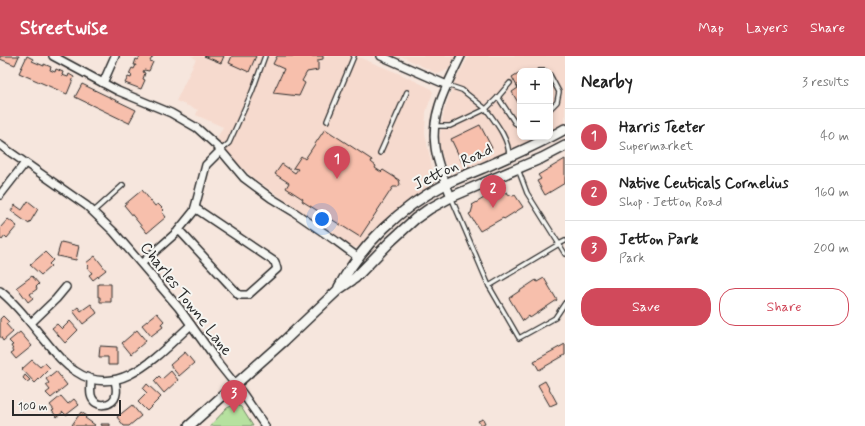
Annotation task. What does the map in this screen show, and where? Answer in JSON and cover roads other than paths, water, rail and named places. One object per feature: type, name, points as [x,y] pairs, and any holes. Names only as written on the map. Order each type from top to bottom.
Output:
[{"type":"street","points":[[53,56],[82,70],[103,83],[171,113],[197,128],[221,150],[244,178],[359,258]]},
{"type":"street","points":[[103,83],[115,56]]},
{"type":"street","points":[[381,56],[448,85]]},
{"type":"street","points":[[451,197],[435,147],[434,126],[440,101],[461,56]]},
{"type":"street","name":"Jetton Road","points":[[553,134],[565,129]]},
{"type":"street","name":"Jetton Road","points":[[339,289],[348,272],[387,225],[414,203],[446,184],[510,157],[541,140]]},
{"type":"street","name":"Charles Towne Lane","points":[[0,145],[77,199],[114,232],[161,286],[243,394],[265,426]]},
{"type":"street","name":"Jetton Road","points":[[189,426],[284,341],[339,289],[355,278],[415,219],[429,209],[451,197],[518,169],[565,146]]},
{"type":"street","points":[[142,263],[179,230],[194,211],[206,165],[221,150]]},
{"type":"street","points":[[0,195],[25,163]]},
{"type":"street","points":[[179,230],[239,296],[248,295],[277,269],[275,262],[195,208]]},
{"type":"street","points":[[31,323],[66,288]]},
{"type":"street","points":[[0,291],[31,323],[64,362],[76,372],[91,379],[115,381],[137,372],[191,325]]},
{"type":"street","points":[[91,379],[90,394],[96,403],[100,404],[110,403],[114,400],[116,394],[115,381]]},
{"type":"lane","points":[[221,150],[229,143],[252,92],[265,56]]},
{"type":"lane","points":[[327,121],[354,56]]},
{"type":"lane","points":[[553,81],[559,92],[557,102],[553,106]]},
{"type":"lane","points":[[434,126],[450,126],[486,109],[510,83]]},
{"type":"lane","points":[[448,85],[462,90],[486,109],[500,128],[509,149],[510,157]]},
{"type":"lane","points":[[380,153],[407,92]]},
{"type":"lane","points":[[498,97],[517,125]]},
{"type":"lane","points":[[518,169],[527,193],[565,254]]},
{"type":"lane","points":[[93,212],[123,185]]},
{"type":"lane","points":[[451,197],[489,286],[519,338],[555,318],[565,303]]},
{"type":"lane","points":[[489,286],[565,241]]},
{"type":"place","name":"Harris Teeter","points":[[337,179]]},
{"type":"place","name":"Native Ceuticals Cornelius","points":[[493,208]]},
{"type":"place","name":"Jetton Park","points":[[234,413]]}]
